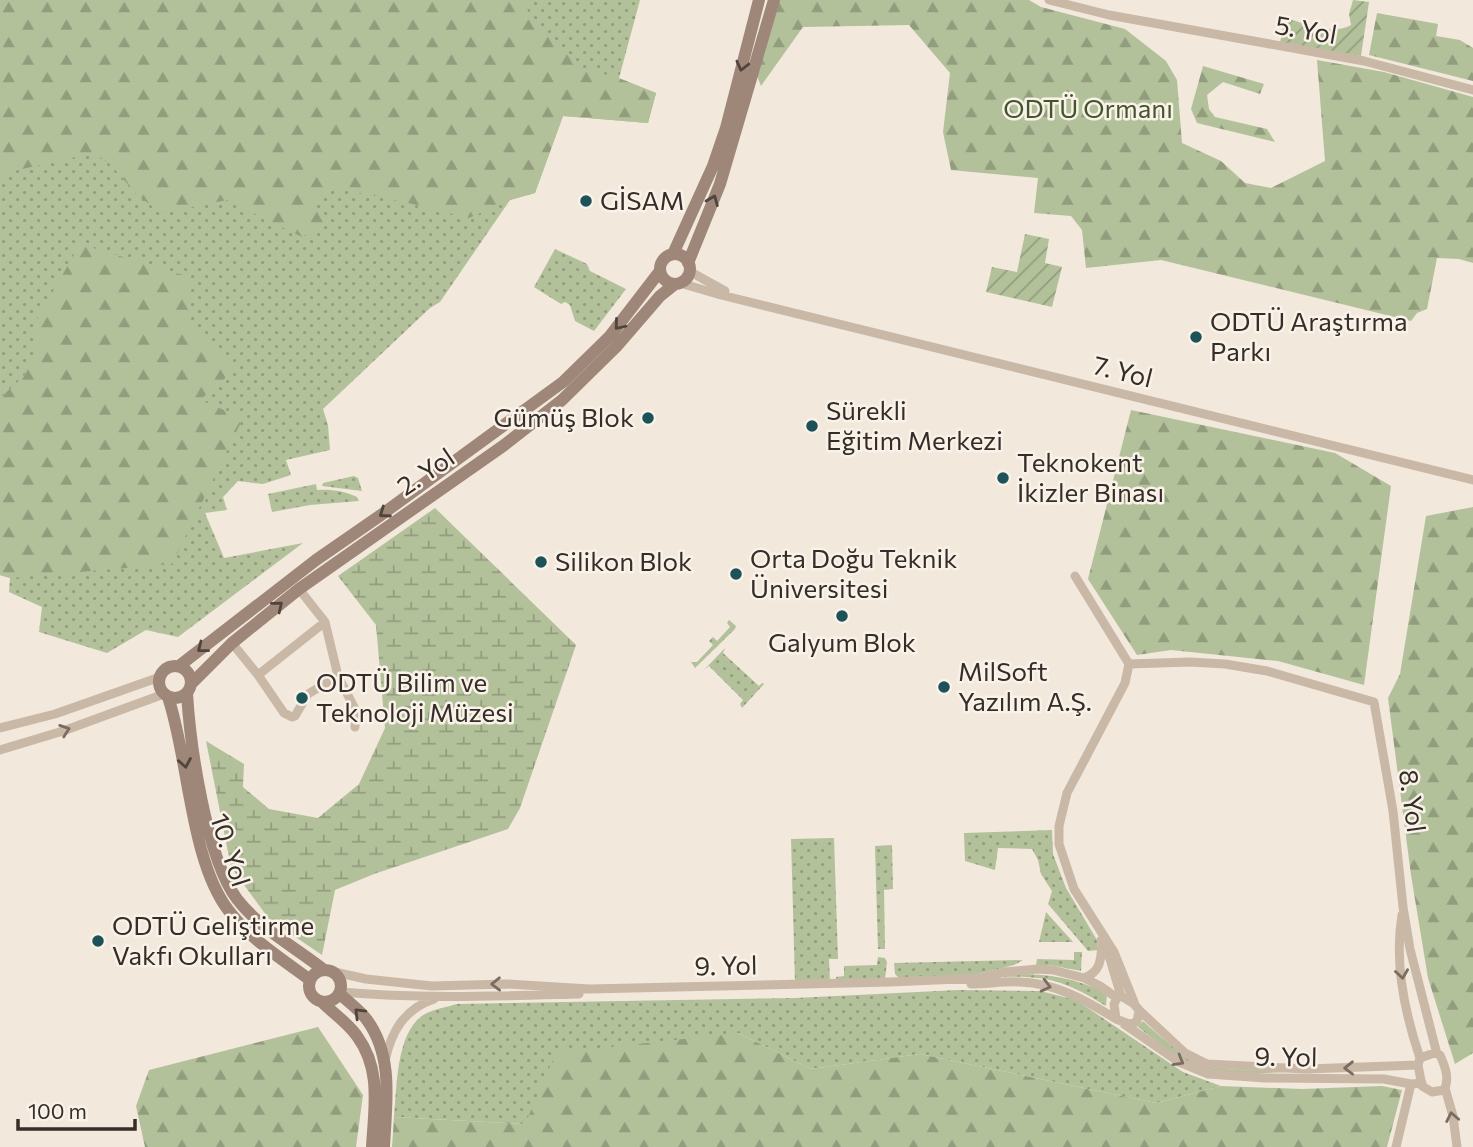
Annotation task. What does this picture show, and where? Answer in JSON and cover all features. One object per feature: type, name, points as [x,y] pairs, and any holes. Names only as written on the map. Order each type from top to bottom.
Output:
[{"type":"street","name":"2. Yol","points":[[0,728],[55,714],[160,677],[169,666],[179,666],[320,557],[492,436],[563,382],[587,360],[623,320],[660,271],[665,258],[673,254],[713,166],[726,128],[759,0]]},
{"type":"street","name":"2. Yol","points":[[189,688],[232,643],[299,589],[503,446],[562,400],[588,376],[660,296],[687,276],[724,171],[774,0]]},
{"type":"street","name":"5. Yol","points":[[1049,0],[1109,15],[1364,61],[1473,90]]},
{"type":"street","points":[[673,254],[682,256],[688,267]]},
{"type":"street","name":"7. Yol","points":[[688,267],[717,288],[763,305]]},
{"type":"street","points":[[660,271],[664,279],[678,283]]},
{"type":"street","name":"7. Yol","points":[[678,283],[1473,480]]},
{"type":"street","points":[[492,436],[503,446]]},
{"type":"street","points":[[1075,576],[1129,664],[1125,683],[1067,793],[1059,826],[1059,844],[1074,889],[1114,952],[1137,1007],[1137,1022],[1120,1021],[1114,1012],[1119,997],[1110,960],[1089,913]]},
{"type":"street","points":[[299,589],[325,622],[338,676],[355,709],[355,727]]},
{"type":"street","points":[[258,675],[325,622]]},
{"type":"street","points":[[232,643],[284,713],[292,717],[308,694],[338,676]]},
{"type":"street","name":"8. Yol","points":[[1129,664],[1225,664],[1267,671],[1374,702],[1393,811],[1403,907],[1422,1000],[1437,1054],[1444,1063],[1447,1079],[1445,1088],[1453,1116],[1457,1147]]},
{"type":"street","points":[[0,750],[166,696],[179,698],[189,688],[187,671],[179,666]]},
{"type":"street","points":[[160,677],[159,686],[166,696]]},
{"type":"street","name":"10. Yol","points":[[189,688],[189,717],[204,807],[223,874],[238,900],[270,931],[340,982],[339,993],[366,1019],[385,1063],[387,1079],[384,1147]]},
{"type":"street","name":"10. Yol","points":[[166,696],[177,723],[200,842],[219,896],[246,930],[310,980],[311,994],[357,1035],[372,1063],[375,1096],[372,1147]]},
{"type":"street","name":"8. Yol","points":[[1403,907],[1398,936],[1401,967],[1422,1083]]},
{"type":"street","points":[[1084,978],[1092,975],[1098,968],[1102,942]]},
{"type":"street","name":"9. Yol","points":[[327,971],[366,979],[432,986],[507,984],[589,989],[891,982],[981,978],[1004,972],[1053,970],[1100,985],[1137,1007],[1185,1053],[1207,1064],[1422,1083]]},
{"type":"street","points":[[310,980],[316,973],[327,971]]},
{"type":"street","name":"9. Yol","points":[[339,993],[443,996],[796,990],[1020,982],[1064,991],[1120,1021],[1179,1062],[1209,1074],[1265,1078],[1392,1068],[1419,1062]]},
{"type":"street","points":[[322,1002],[332,1000],[339,993]]},
{"type":"street","name":"9. Yol","points":[[385,1063],[396,1028],[419,1004],[443,996]]},
{"type":"street","points":[[1419,1062],[1429,1054],[1437,1054]]},
{"type":"street","points":[[1422,1083],[1422,1086],[1432,1092],[1445,1088]]},
{"type":"street","points":[[1396,1147],[1411,1084]]},
{"type":"green space","points":[[0,0],[640,0],[619,78],[656,93],[648,123],[563,116],[535,193],[510,200],[440,302],[430,308],[323,409],[328,425],[330,450],[286,460],[291,475],[263,484],[238,481],[223,497],[227,510],[205,513],[224,558],[303,543],[178,637],[146,630],[107,653],[39,632],[42,607],[9,592],[10,578],[0,575]]},
{"type":"green space","points":[[0,0],[522,0],[529,13],[579,67],[656,93],[648,123],[563,116],[535,193],[510,200],[469,218],[330,187],[313,204],[331,220],[302,237],[227,200],[162,213],[138,196],[110,164],[94,153],[0,174]]},
{"type":"green space","name":"ODTÜ Ormanı","points":[[780,0],[1029,0],[1041,7],[1125,29],[1166,61],[1177,80],[1182,143],[1221,161],[1245,183],[1271,188],[1325,161],[1317,60],[1384,72],[1473,97],[1473,263],[1437,258],[1427,309],[1417,313],[1411,321],[1161,260],[1086,268],[1082,230],[1071,216],[1034,213],[1038,178],[951,170],[943,132],[950,73],[909,25],[803,27],[761,86],[757,76]]},
{"type":"green space","points":[[1353,0],[1369,2],[1361,56],[1280,43],[1285,18],[1327,29],[1351,25],[1349,14]]},
{"type":"green space","points":[[1377,13],[1438,24],[1436,36],[1460,40],[1473,48],[1473,81],[1369,55]]},
{"type":"green space","points":[[1203,66],[1264,84],[1260,94],[1223,82],[1207,95],[1209,109],[1215,117],[1267,129],[1275,142],[1197,123],[1191,109]]},
{"type":"green space","points":[[1025,234],[1049,239],[1045,263],[1062,267],[1052,307],[986,292],[992,267],[1017,272]]},
{"type":"green space","points":[[80,244],[190,277],[190,326],[239,366],[200,400],[243,418],[172,564],[10,578],[0,575],[0,398],[24,376],[35,350],[35,323]]},
{"type":"green space","points":[[555,249],[587,264],[590,271],[626,289],[594,331],[575,321],[570,305],[565,302],[561,304],[534,287]]},
{"type":"green space","points":[[1131,410],[1335,453],[1391,486],[1364,685],[1278,661],[1171,650],[1137,655],[1088,579]]},
{"type":"green space","points":[[354,476],[358,478],[362,491],[322,486],[323,483]]},
{"type":"green space","points":[[316,484],[317,490],[343,492],[357,497],[359,501],[310,505],[272,512],[268,494]]},
{"type":"green space","points":[[1473,507],[1473,1053],[1455,1064],[1428,978],[1411,875],[1388,698],[1400,674],[1426,516]]},
{"type":"green space","points":[[435,508],[576,645],[520,808],[508,829],[374,874],[335,890],[322,955],[269,919],[231,867],[206,741],[244,764],[243,787],[269,809],[318,818],[359,784],[385,728],[376,625],[338,576]]},
{"type":"green space","points":[[729,620],[736,626],[735,629],[695,668],[691,662],[697,662],[713,645],[709,641],[713,637],[717,641],[730,627],[727,623]]},
{"type":"green space","points":[[725,648],[723,653],[759,686],[764,684],[742,708],[740,704],[743,700],[709,666],[704,670]]},
{"type":"green space","points":[[1052,830],[1053,854],[1066,888],[1097,940],[1098,950],[1088,951],[1048,904],[1052,891],[1041,874],[1032,849],[998,848],[995,870],[965,861],[964,833]]},
{"type":"green space","points":[[834,838],[838,959],[829,959],[830,982],[795,983],[791,839]]},
{"type":"green space","points":[[892,845],[893,889],[884,890],[885,949],[878,949],[875,846]]},
{"type":"green space","points":[[1046,912],[1073,942],[1039,942]]},
{"type":"green space","points":[[1074,952],[1082,952],[1081,971],[1036,965],[1037,959],[1074,960]]},
{"type":"green space","points":[[878,957],[885,958],[887,962],[885,979],[836,981],[836,977],[844,976],[844,966],[877,965]]},
{"type":"green space","points":[[1023,960],[1014,965],[963,978],[899,978],[895,974],[894,963]]},
{"type":"green space","points":[[1018,974],[1053,976],[1085,984],[1107,993],[1106,1006],[1056,981],[1030,977],[999,977]]},
{"type":"green space","points":[[958,990],[1040,991],[1076,1000],[1183,1072],[1221,1086],[1156,1103],[920,1054],[811,1069],[738,1033],[525,1124],[394,1117],[397,1075],[408,1033],[415,1022],[425,1014],[457,1004],[796,998]]},
{"type":"green space","points":[[1143,1021],[1175,1049],[1209,1066],[1294,1072],[1237,1073],[1214,1071],[1195,1065],[1138,1027]]},
{"type":"green space","points":[[318,1027],[363,1095],[356,1147],[145,1147],[136,1106],[149,1070]]},
{"type":"green space","points":[[738,1033],[811,1069],[920,1054],[1156,1103],[1221,1086],[1302,1089],[1382,1086],[1402,1090],[1387,1147],[392,1147],[394,1117],[525,1124],[556,1053]]},
{"type":"place","name":"GİSAM","points":[[586,201]]},
{"type":"place","name":"ODTÜ Araştırma Parkı","points":[[1196,337]]},
{"type":"place","name":"Gümüş Blok","points":[[648,418]]},
{"type":"place","name":"Sürekli Eğitim Merkezi","points":[[812,426]]},
{"type":"place","name":"Teknokent İkizler Binası","points":[[1003,478]]},
{"type":"place","name":"Silikon Blok","points":[[541,562]]},
{"type":"place","name":"Orta Doğu Teknik Üniversitesi","points":[[736,574]]},
{"type":"place","name":"Galyum Blok","points":[[842,616]]},
{"type":"place","name":"MilSoft Yazılım A.Ş.","points":[[944,687]]},
{"type":"place","name":"ODTÜ Bilim ve Teknoloji Müzesi","points":[[302,698]]},
{"type":"place","name":"ODTÜ Geliştirme Vakfı Okulları","points":[[98,941]]}]
